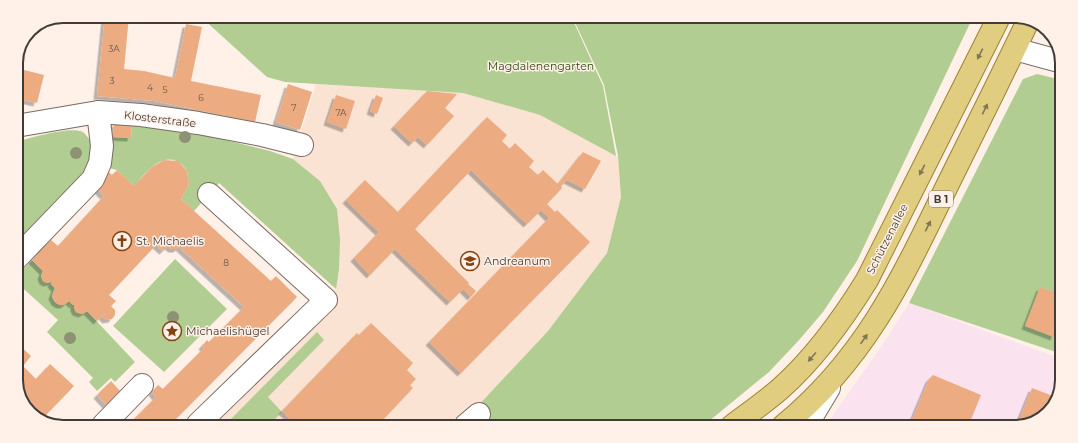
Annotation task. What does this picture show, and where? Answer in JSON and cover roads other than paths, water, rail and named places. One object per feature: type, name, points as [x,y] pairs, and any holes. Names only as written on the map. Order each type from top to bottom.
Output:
[{"type":"main road","name":"Schützenallee","points":[[740,420],[780,389],[807,362],[838,324],[855,300],[867,280],[996,23]]},
{"type":"main road","name":"B 1","points":[[790,420],[815,397],[840,370],[878,319],[906,270],[1027,25]]},
{"type":"street","points":[[1015,49],[1055,60]]},
{"type":"street","points":[[23,252],[93,179],[100,163],[102,146],[98,112]]},
{"type":"street","name":"Klosterstraße","points":[[23,125],[98,112],[142,115],[262,134],[302,145]]},
{"type":"street","points":[[202,420],[326,300],[209,194]]},
{"type":"street","points":[[808,420],[814,413],[840,370]]},
{"type":"street","points":[[108,420],[142,385]]},
{"type":"place","name":"St. Michaelis","points":[[122,241]]},
{"type":"place","name":"Andreanum","points":[[470,261]]},
{"type":"place","name":"Michaelishügel","points":[[172,331]]},
{"type":"park label","name":"Magdalenengarten","points":[[541,66]]}]
